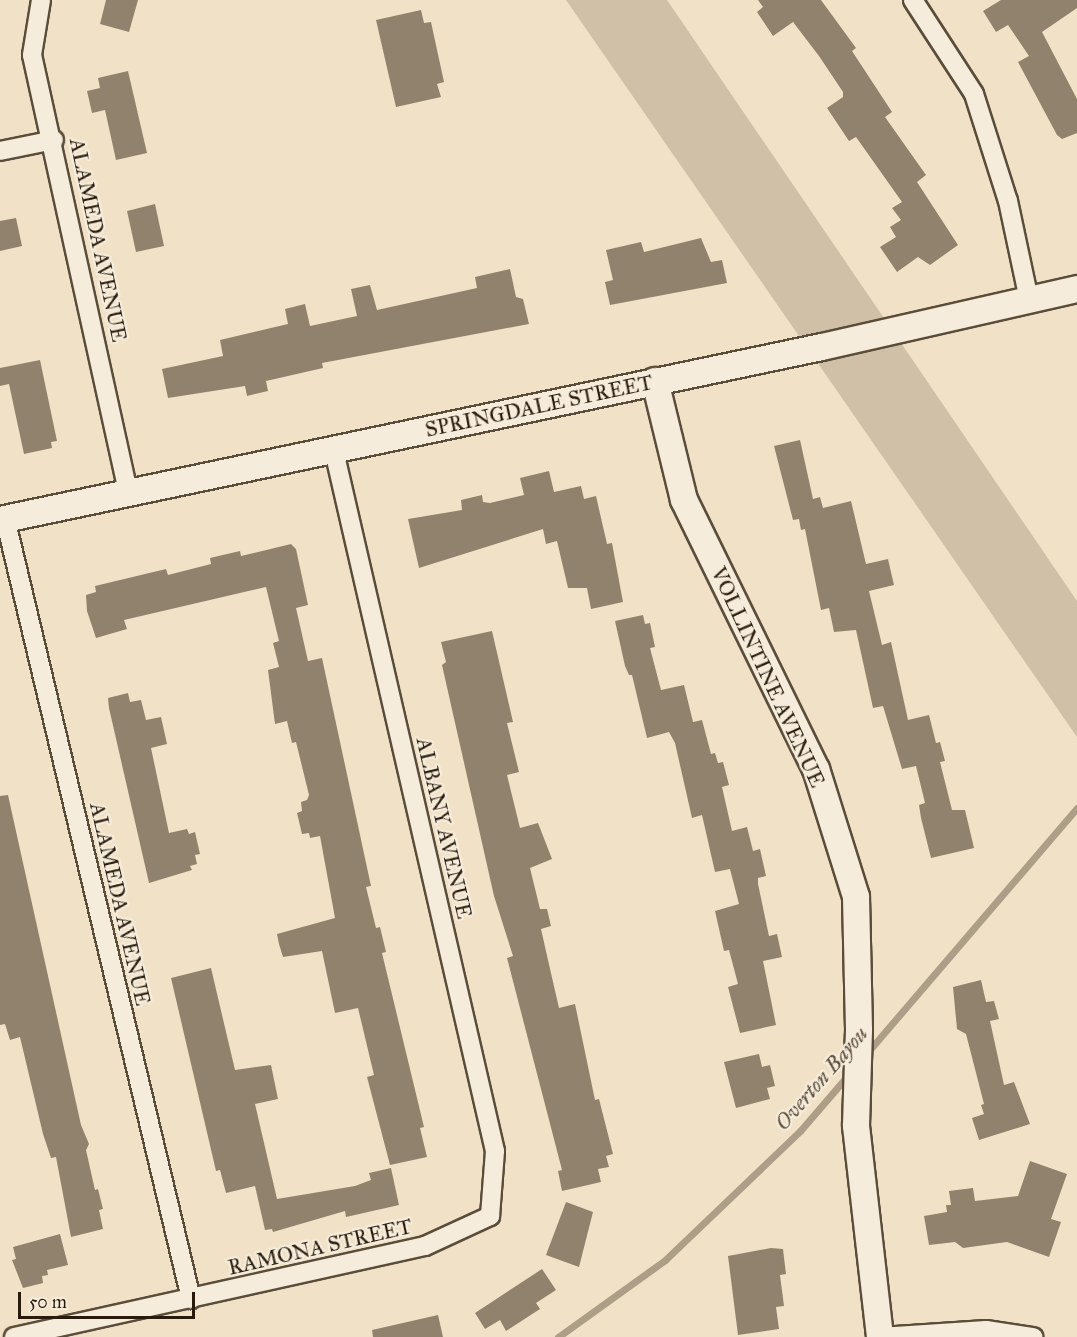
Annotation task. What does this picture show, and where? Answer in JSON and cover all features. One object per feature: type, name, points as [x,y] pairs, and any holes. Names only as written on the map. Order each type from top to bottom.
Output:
[{"type":"street","name":"ALAMEDA AVENUE","points":[[40,0],[32,55],[54,140],[128,490]]},
{"type":"street","points":[[913,0],[974,94],[1008,201],[1029,300]]},
{"type":"street","points":[[0,151],[54,140]]},
{"type":"street","name":"SPRINGDALE STREET","points":[[3,519],[128,490],[334,451],[1077,289]]},
{"type":"street","name":"VOLLINTINE AVENUE","points":[[654,381],[684,500],[816,770],[856,897],[859,1030],[856,1126],[880,1337]]},
{"type":"street","name":"ALBANY AVENUE","points":[[334,451],[495,1151],[490,1216]]},
{"type":"street","name":"ALAMEDA AVENUE","points":[[3,519],[191,1299]]},
{"type":"street","name":"RAMONA STREET","points":[[14,1337],[424,1246],[490,1216]]},
{"type":"street","points":[[880,1337],[986,1330],[1033,1337]]},
{"type":"shaded area","points":[[566,0],[667,0],[1077,601],[1077,737]]},
{"type":"building","points":[[106,0],[138,0],[129,32],[100,24]]},
{"type":"building","points":[[758,0],[821,0],[856,48],[852,51],[892,112],[885,117],[926,175],[917,182],[958,245],[930,265],[918,257],[897,272],[880,247],[896,237],[890,227],[901,220],[892,208],[902,202],[856,137],[849,141],[827,108],[843,97],[843,92],[819,56],[793,22],[773,36],[757,12],[763,7]]},
{"type":"building","points":[[1001,0],[1077,0],[1077,8],[1042,32],[1077,99],[1077,133],[1062,139],[1057,135],[1018,62],[1029,56],[1008,25],[996,32],[983,11]]},
{"type":"building","points":[[421,10],[424,23],[431,22],[444,82],[437,84],[441,97],[396,107],[376,20]]},
{"type":"building","points":[[128,71],[147,153],[116,160],[105,110],[92,113],[87,91],[100,88],[98,78]]},
{"type":"building","points":[[155,204],[164,246],[136,252],[127,211]]},
{"type":"building","points":[[16,218],[22,246],[0,251],[0,221]]},
{"type":"building","points":[[701,238],[711,262],[722,260],[727,283],[610,305],[605,282],[613,280],[606,250],[641,242],[644,252]]},
{"type":"building","points":[[510,269],[516,297],[523,299],[529,324],[322,363],[323,368],[266,381],[268,391],[247,396],[245,386],[168,398],[162,369],[223,356],[220,340],[288,324],[285,309],[305,304],[310,326],[357,316],[351,289],[370,285],[377,310],[477,288],[475,277]]},
{"type":"building","points":[[40,360],[57,441],[51,442],[52,448],[24,454],[9,384],[0,386],[0,368]]},
{"type":"building","points":[[800,440],[813,499],[820,497],[823,508],[851,501],[866,564],[888,559],[894,585],[869,591],[882,645],[891,642],[908,720],[929,715],[936,743],[940,742],[945,761],[940,762],[952,810],[965,810],[974,848],[931,858],[921,818],[919,805],[925,803],[916,766],[902,769],[883,706],[873,708],[856,630],[834,632],[829,608],[821,610],[805,529],[801,530],[799,519],[793,520],[774,446]]},
{"type":"building","points":[[549,471],[554,492],[581,486],[584,499],[596,496],[607,544],[612,543],[623,602],[591,609],[587,588],[568,588],[557,541],[546,544],[543,529],[419,568],[408,519],[462,510],[461,500],[482,495],[483,502],[490,503],[524,495],[520,478]]},
{"type":"building","points":[[291,544],[296,549],[308,605],[296,608],[308,661],[322,658],[371,886],[366,887],[376,928],[380,927],[386,952],[382,953],[424,1127],[420,1128],[427,1157],[390,1165],[367,1077],[374,1075],[358,1008],[335,1013],[322,951],[283,957],[279,944],[277,934],[335,918],[320,836],[310,838],[309,833],[302,834],[297,813],[302,811],[301,802],[307,800],[309,795],[296,742],[292,743],[287,721],[275,724],[268,670],[279,667],[273,643],[279,641],[266,587],[124,620],[127,629],[96,638],[87,611],[86,595],[96,592],[95,586],[166,569],[168,575],[211,564],[210,558],[240,551],[241,556]]},
{"type":"building","points":[[643,615],[645,624],[650,623],[655,647],[650,648],[661,690],[684,685],[693,722],[702,720],[711,754],[715,753],[718,763],[723,762],[729,785],[722,787],[732,831],[747,827],[753,851],[760,849],[766,876],[758,878],[758,884],[769,936],[777,934],[782,957],[763,961],[776,1025],[740,1033],[728,987],[738,984],[729,950],[724,951],[715,911],[739,904],[730,869],[715,872],[702,815],[692,818],[675,743],[669,732],[647,738],[632,675],[629,675],[625,666],[615,621]]},
{"type":"building","points":[[492,631],[513,722],[507,723],[519,772],[507,775],[520,828],[538,823],[552,859],[530,868],[540,909],[547,909],[551,926],[541,929],[559,1008],[575,1004],[595,1100],[599,1099],[613,1154],[606,1156],[609,1167],[598,1169],[601,1182],[562,1191],[558,1171],[562,1170],[507,958],[513,956],[494,896],[442,665],[446,662],[441,642]]},
{"type":"building","points":[[128,693],[130,702],[141,700],[146,720],[161,717],[167,744],[151,748],[169,833],[187,829],[189,834],[195,832],[200,854],[195,855],[197,864],[190,866],[192,870],[149,883],[109,708],[108,698]]},
{"type":"building","points":[[8,795],[81,1125],[89,1144],[86,1150],[95,1190],[98,1189],[103,1209],[99,1210],[103,1229],[71,1237],[56,1157],[51,1158],[43,1134],[20,1037],[10,1040],[5,1024],[0,1025],[0,796]]},
{"type":"building","points":[[211,968],[235,1070],[271,1065],[278,1099],[255,1104],[277,1199],[355,1186],[371,1180],[369,1173],[391,1168],[399,1205],[346,1217],[345,1211],[273,1232],[272,1229],[265,1230],[255,1186],[226,1193],[220,1170],[216,1171],[171,978]]},
{"type":"building","points":[[981,980],[986,1002],[994,1001],[999,1019],[990,1021],[1004,1085],[1014,1082],[1030,1124],[979,1140],[972,1118],[984,1114],[981,1105],[984,1104],[966,1034],[957,1029],[953,987]]},
{"type":"building","points":[[759,1054],[762,1067],[770,1065],[775,1086],[767,1088],[770,1099],[736,1108],[724,1062]]},
{"type":"building","points":[[1030,1161],[1067,1174],[1051,1219],[1061,1222],[1049,1257],[1007,1242],[963,1248],[955,1242],[929,1245],[924,1216],[947,1212],[946,1205],[951,1205],[949,1191],[973,1188],[975,1201],[1018,1196]]},
{"type":"building","points":[[566,1202],[593,1212],[579,1267],[546,1255]]},
{"type":"building","points":[[60,1234],[68,1265],[47,1270],[48,1275],[42,1276],[43,1283],[23,1288],[12,1260],[16,1259],[13,1247]]},
{"type":"building","points":[[771,1248],[783,1249],[786,1274],[780,1275],[784,1306],[776,1307],[779,1329],[738,1335],[728,1256]]},
{"type":"building","points":[[542,1269],[556,1290],[536,1303],[540,1309],[506,1331],[500,1320],[485,1329],[475,1313]]},
{"type":"building","points":[[438,1315],[443,1337],[373,1337],[372,1330]]},
{"type":"waterway","name":"Overton Bayou","points":[[866,1054],[1077,808]]},
{"type":"waterway","name":"Overton Bayou","points":[[558,1337],[665,1260],[800,1131],[849,1074]]}]
